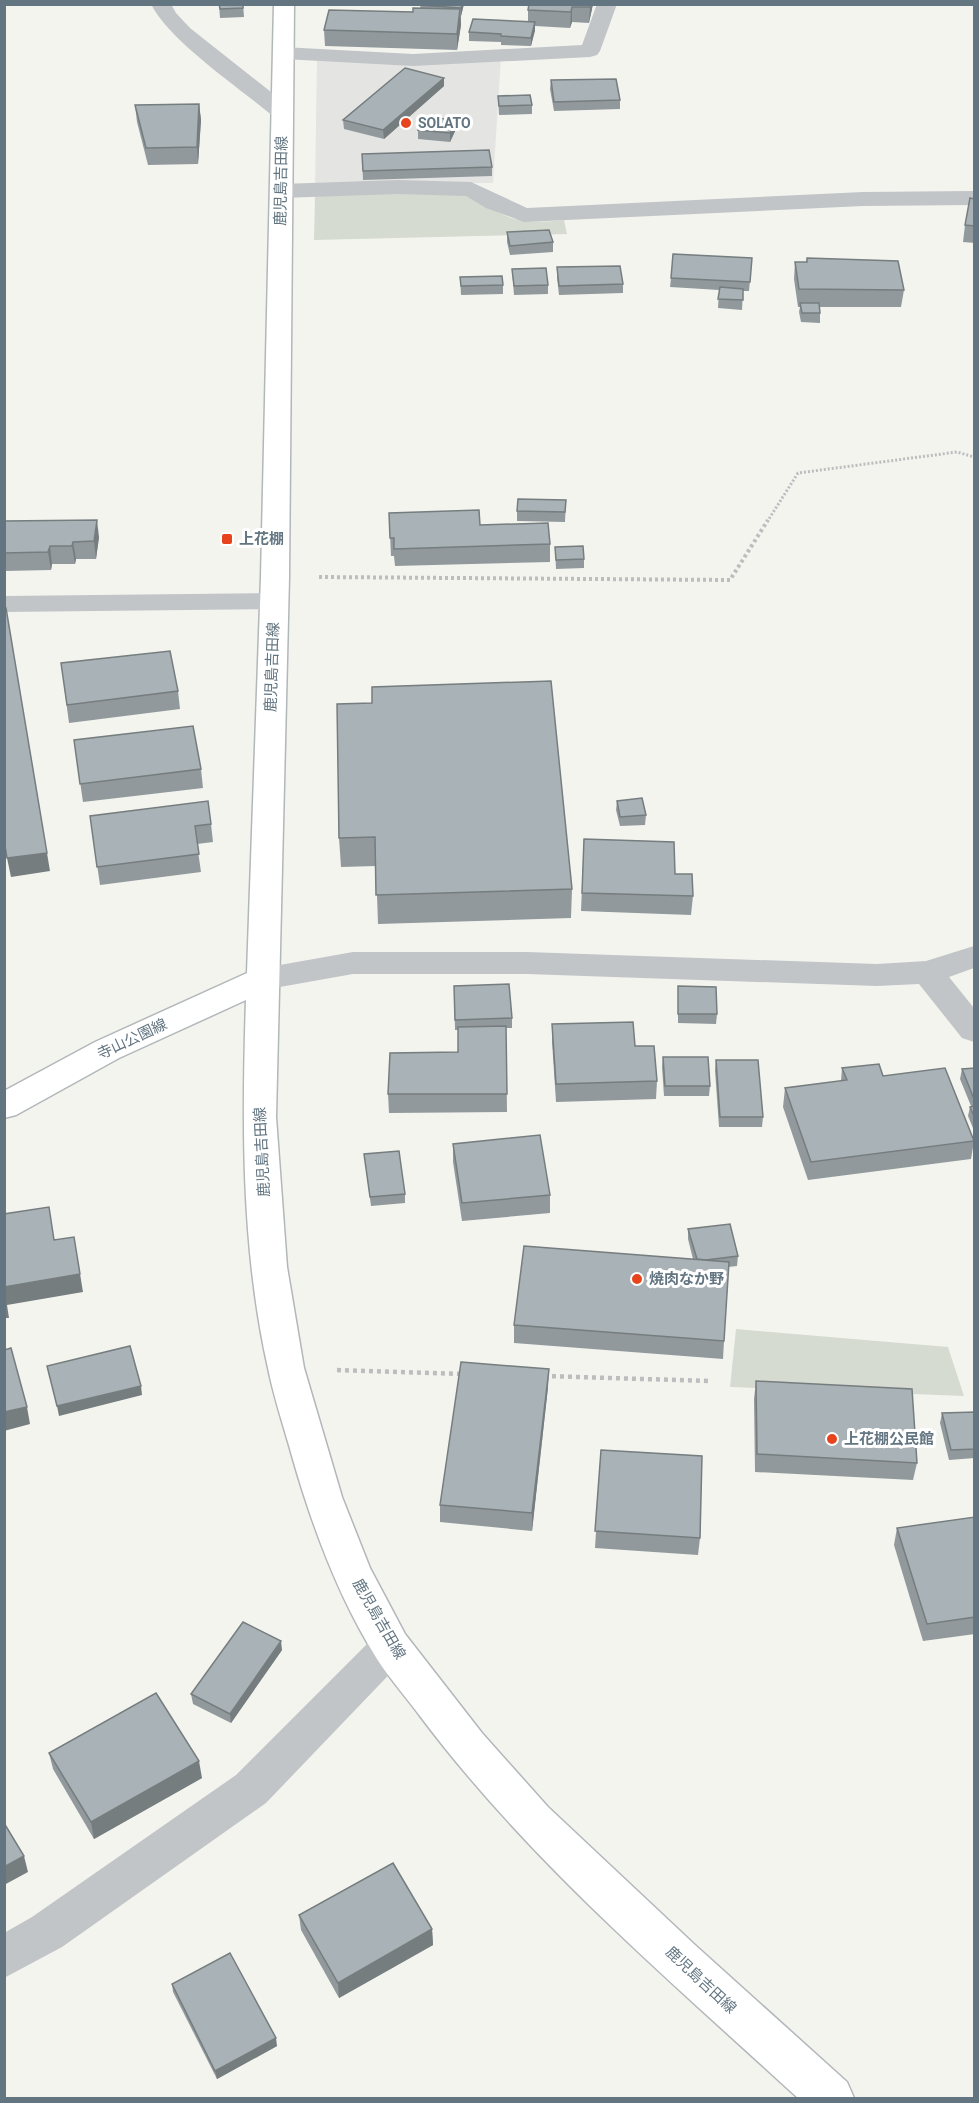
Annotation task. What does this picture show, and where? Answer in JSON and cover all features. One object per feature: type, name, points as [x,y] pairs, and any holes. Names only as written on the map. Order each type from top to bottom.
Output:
[{"type":"main road","name":"鹿児島吉田線","points":[[284,4],[274,589],[260,1143],[269,1268],[286,1368],[323,1497],[352,1573],[391,1646],[467,1746],[533,1821],[679,1960],[831,2098]]},
{"type":"main road","name":"寺山公園線","points":[[4,1106],[107,1050],[263,979]]},
{"type":"street","points":[[161,4],[167,16],[183,32],[282,112]]},
{"type":"street","points":[[283,53],[413,60],[590,51],[607,4]]},
{"type":"street","points":[[281,191],[398,187],[471,189],[494,203],[524,215],[863,199],[975,198]]},
{"type":"street","points":[[4,604],[274,589]]},
{"type":"street","points":[[263,979],[353,963],[527,963],[878,975],[927,972],[975,957]]},
{"type":"street","points":[[927,972],[975,1030]]},
{"type":"street","points":[[4,1957],[47,1932],[251,1789],[391,1646]]},
{"type":"path","points":[[274,589],[730,580],[798,473],[957,452],[975,457]]},
{"type":"path","points":[[286,1368],[474,1374]]},
{"type":"path","points":[[533,1376],[710,1382]]},
{"type":"shaded area","name":"SOLATO","points":[[317,56],[501,57],[493,183],[315,184]]},
{"type":"shaded area","points":[[466,191],[511,218],[533,222],[564,220],[567,234],[314,240],[315,195]]},
{"type":"shaded area","points":[[736,1329],[948,1347],[964,1396],[730,1387]]},
{"type":"building","points":[[219,4],[243,4],[243,8],[220,9]]},
{"type":"building","points":[[421,4],[462,4],[461,8]]},
{"type":"building","points":[[529,4],[590,4],[590,7],[572,7],[571,12],[528,10]]},
{"type":"building","points":[[413,8],[460,9],[457,34],[324,30],[329,10],[413,12]]},
{"type":"building","points":[[473,19],[535,22],[531,38],[469,32]]},
{"type":"building","points":[[405,68],[444,78],[383,130],[343,120]]},
{"type":"building","points":[[616,79],[620,100],[554,102],[551,80]]},
{"type":"building","points":[[530,95],[532,105],[499,106],[498,96]]},
{"type":"building","points":[[199,104],[197,147],[146,148],[135,105]]},
{"type":"building","points":[[425,117],[456,120],[450,133],[418,130]]},
{"type":"building","points":[[489,150],[492,167],[363,171],[362,154]]},
{"type":"building","points":[[970,198],[975,199],[975,226],[965,225]]},
{"type":"building","points":[[549,230],[553,242],[510,246],[507,232]]},
{"type":"building","points":[[673,254],[752,258],[750,282],[671,278]]},
{"type":"building","points":[[807,258],[898,261],[904,290],[799,289],[795,262],[807,262]]},
{"type":"building","points":[[620,266],[623,284],[559,286],[557,267]]},
{"type":"building","points":[[546,268],[548,285],[514,286],[512,269]]},
{"type":"building","points":[[502,276],[503,285],[461,286],[460,277]]},
{"type":"building","points":[[720,287],[743,289],[743,300],[718,299]]},
{"type":"building","points":[[800,303],[819,303],[820,313],[802,313]]},
{"type":"building","points":[[518,499],[566,500],[565,512],[517,511]]},
{"type":"building","points":[[479,510],[480,525],[548,523],[550,544],[394,549],[394,538],[390,538],[389,513]]},
{"type":"building","points":[[97,520],[94,541],[73,542],[72,546],[50,546],[48,552],[4,553],[4,521]]},
{"type":"building","points":[[583,546],[584,559],[556,560],[555,547]]},
{"type":"building","points":[[4,608],[6,608],[47,853],[7,858],[4,839]]},
{"type":"building","points":[[170,651],[178,691],[67,705],[61,663]]},
{"type":"building","points":[[551,681],[572,889],[376,895],[375,837],[339,838],[337,704],[372,703],[372,687]]},
{"type":"building","points":[[193,726],[201,769],[80,784],[74,740]]},
{"type":"building","points":[[642,798],[646,815],[620,817],[617,801]]},
{"type":"building","points":[[208,801],[211,824],[195,826],[199,854],[97,867],[90,816]]},
{"type":"building","points":[[584,839],[674,842],[675,874],[692,874],[693,896],[582,893]]},
{"type":"building","points":[[509,984],[512,1018],[455,1020],[454,986]]},
{"type":"building","points":[[678,986],[716,987],[717,1014],[678,1014]]},
{"type":"building","points":[[633,1022],[635,1046],[654,1046],[657,1081],[556,1084],[552,1024]]},
{"type":"building","points":[[506,1026],[507,1094],[388,1094],[390,1053],[458,1052],[458,1027]]},
{"type":"building","points":[[663,1057],[708,1057],[710,1086],[665,1086]]},
{"type":"building","points":[[716,1060],[758,1060],[763,1117],[720,1117]]},
{"type":"building","points":[[879,1064],[883,1076],[945,1068],[974,1141],[811,1162],[785,1088],[847,1080],[842,1068]]},
{"type":"building","points":[[975,1068],[975,1099],[974,1099],[962,1069]]},
{"type":"building","points":[[975,1106],[975,1118],[970,1107]]},
{"type":"building","points":[[540,1135],[550,1195],[462,1203],[453,1144]]},
{"type":"building","points":[[399,1151],[405,1194],[370,1197],[364,1154]]},
{"type":"building","points":[[49,1207],[54,1240],[74,1237],[80,1274],[4,1287],[4,1214]]},
{"type":"building","points":[[730,1224],[738,1256],[697,1259],[688,1229]]},
{"type":"building","points":[[524,1246],[729,1262],[724,1341],[514,1325]]},
{"type":"building","points":[[130,1346],[141,1386],[57,1406],[47,1366]]},
{"type":"building","points":[[11,1348],[27,1407],[4,1412],[4,1350]]},
{"type":"building","points":[[461,1362],[549,1369],[532,1513],[440,1505]]},
{"type":"building","name":"上花棚公民館","points":[[756,1381],[912,1389],[917,1463],[757,1454]]},
{"type":"building","points":[[975,1412],[975,1449],[951,1450],[942,1413]]},
{"type":"building","points":[[601,1450],[702,1456],[700,1538],[595,1531]]},
{"type":"building","points":[[975,1517],[975,1617],[927,1624],[897,1528]]},
{"type":"building","points":[[243,1622],[281,1641],[230,1714],[191,1694]]},
{"type":"building","points":[[156,1693],[199,1761],[91,1822],[49,1753]]},
{"type":"building","points":[[4,1823],[24,1856],[4,1867]]},
{"type":"building","points":[[393,1863],[432,1929],[338,1983],[299,1915]]},
{"type":"building","points":[[230,1953],[276,2038],[215,2071],[172,1984]]},
{"type":"place","name":"SOLATO","points":[[406,123]]},
{"type":"place","name":"上花棚","points":[[227,539]]},
{"type":"place","name":"焼肉なか野","points":[[637,1279]]},
{"type":"place","name":"上花棚公民館","points":[[832,1439]]}]
